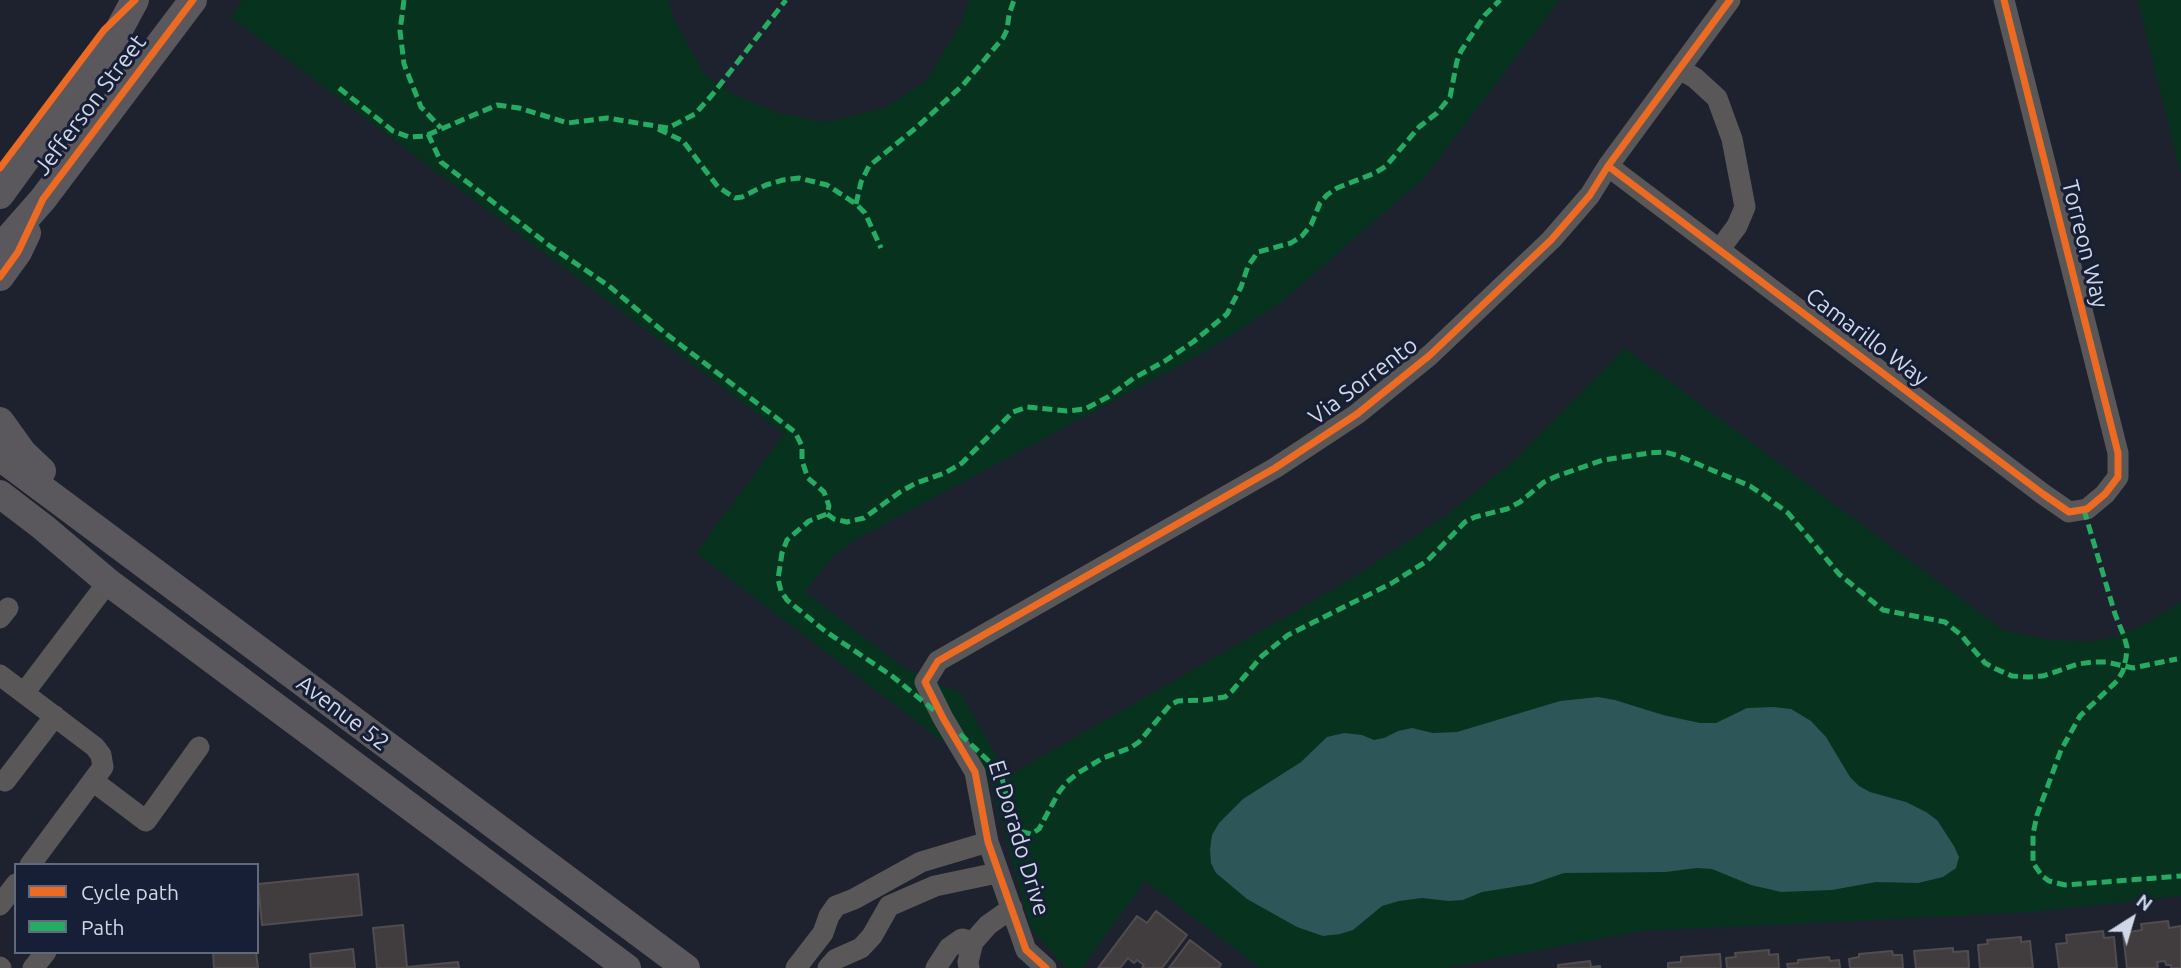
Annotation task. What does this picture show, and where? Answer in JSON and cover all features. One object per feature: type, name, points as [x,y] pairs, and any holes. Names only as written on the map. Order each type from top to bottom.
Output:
[{"type":"main road","name":"Jefferson Street","points":[[0,248],[43,200],[193,0]]},
{"type":"main road","name":"Jefferson Street","points":[[0,195],[115,37],[129,2]]},
{"type":"main road","points":[[0,168],[104,30],[129,2]]},
{"type":"main road","points":[[0,277],[18,252],[43,200]]},
{"type":"main road","points":[[0,421],[23,453],[128,553]]},
{"type":"main road","name":"Avenue 52","points":[[0,457],[686,968]]},
{"type":"main road","name":"Avenue 52","points":[[0,494],[108,582],[627,968]]},
{"type":"main road","points":[[0,512],[108,582]]},
{"type":"main road","points":[[330,746],[346,736],[359,742],[427,793],[471,809]]},
{"type":"street","name":"Via Sorrento","points":[[925,682],[938,661],[1275,468],[1357,414],[1430,355],[1551,240],[1590,195],[1608,166],[1730,0]]},
{"type":"street","name":"Torreon Way","points":[[2004,0],[2118,453],[2118,477],[2105,494]]},
{"type":"street","points":[[1679,69],[1695,78],[1717,98],[1732,139],[1745,207],[1737,226],[1719,250]]},
{"type":"street","name":"Camarillo Way","points":[[1608,166],[2069,512],[2087,509],[2105,494]]},
{"type":"street","points":[[24,693],[108,582]]},
{"type":"street","points":[[0,675],[96,747],[101,755],[103,767],[32,863]]},
{"type":"street","name":"El Dorado Drive","points":[[925,682],[975,772],[988,842],[1026,950],[1046,968]]},
{"type":"street","points":[[5,781],[55,716]]},
{"type":"street","points":[[93,781],[146,821],[199,747]]},
{"type":"street","points":[[796,968],[823,933],[836,906],[921,862],[988,842]]},
{"type":"street","points":[[828,968],[836,959],[861,948],[872,936],[889,906],[935,886],[997,873]]},
{"type":"street","points":[[0,905],[14,887]]},
{"type":"street","points":[[854,899],[877,925]]},
{"type":"street","points":[[969,968],[973,942],[988,925],[1012,908]]},
{"type":"street","points":[[936,968],[949,947],[962,939],[973,942]]},
{"type":"street","points":[[33,968],[44,954]]},
{"type":"shaded area","points":[[243,0],[668,0],[674,19],[705,75],[734,95],[782,114],[827,122],[885,108],[926,81],[962,22],[969,0],[1560,0],[1424,178],[1282,302],[1203,353],[857,539],[833,556],[805,592],[903,667],[961,694],[1008,776],[1346,582],[1447,515],[1516,459],[1625,348],[2003,630],[2044,639],[2088,642],[2111,638],[2147,623],[2181,602],[2181,896],[2031,912],[1641,931],[1445,968],[1260,968],[1145,881],[1082,968],[1066,968],[1031,929],[989,777],[696,553],[784,434],[231,17]]},
{"type":"shaded area","points":[[2138,0],[2181,0],[2181,175]]},
{"type":"shaded area","points":[[1598,697],[1700,723],[1716,723],[1747,708],[1791,709],[1811,721],[1826,737],[1850,777],[1859,786],[1870,792],[1906,802],[1937,820],[1959,857],[1956,868],[1943,877],[1918,883],[1876,882],[1832,890],[1781,892],[1751,885],[1712,869],[1564,873],[1532,884],[1482,892],[1463,900],[1422,898],[1399,901],[1382,906],[1353,930],[1323,936],[1297,927],[1247,899],[1216,873],[1211,863],[1212,835],[1219,823],[1243,799],[1301,762],[1327,737],[1344,733],[1362,735],[1374,740],[1412,728],[1433,733],[1457,732],[1560,701]]},
{"type":"building","points":[[358,874],[362,915],[262,925],[259,884]]},
{"type":"building","points":[[1156,911],[1187,935],[1162,968],[1142,968],[1144,965],[1137,960],[1134,963],[1128,958],[1120,968],[1098,968],[1137,916],[1147,923]]},
{"type":"building","points":[[2168,921],[2169,928],[2181,926],[2181,968],[2171,968],[2165,961],[2157,962],[2158,967],[2153,968],[2127,968],[2123,933],[2142,930],[2141,924]]},
{"type":"building","points":[[403,925],[407,967],[458,962],[459,968],[377,968],[373,928]]},
{"type":"building","points":[[2103,931],[2104,938],[2114,937],[2117,968],[2059,968],[2056,944],[2067,943],[2066,935]]},
{"type":"building","points":[[2021,937],[2021,942],[2030,941],[2033,968],[1980,968],[1978,945],[1988,944],[1987,940]]},
{"type":"building","points":[[1190,940],[1221,964],[1219,968],[1169,968]]},
{"type":"building","points":[[1953,948],[1953,952],[1968,951],[1969,968],[1916,968],[1914,951]]},
{"type":"building","points":[[353,949],[355,968],[311,968],[310,954]]},
{"type":"building","points":[[1769,950],[1769,955],[1778,954],[1779,968],[1727,968],[1726,958],[1736,957],[1735,953]]},
{"type":"building","points":[[1892,951],[1893,955],[1902,955],[1903,968],[1850,968],[1849,959],[1859,957],[1859,954]]},
{"type":"building","points":[[213,954],[256,954],[258,968],[214,968]]},
{"type":"building","points":[[1720,954],[1721,968],[1668,968],[1668,963],[1681,962],[1681,957]]},
{"type":"building","points":[[1829,957],[1830,961],[1839,960],[1840,968],[1788,968],[1787,964],[1798,963],[1798,960]]},
{"type":"building","points":[[1590,961],[1591,967],[1600,968],[1558,968],[1558,965]]},
{"type":"marked path","points":[[404,0],[400,31],[404,64],[421,107],[441,128]]},
{"type":"marked path","points":[[339,88],[393,131],[409,137],[425,136],[497,105],[519,108],[568,123],[607,118],[668,128],[695,114],[786,0]]},
{"type":"marked path","points":[[856,204],[861,182],[869,166],[963,85],[1003,38],[1014,0]]},
{"type":"marked path","points":[[827,514],[847,522],[864,518],[916,483],[945,473],[962,463],[1013,412],[1027,407],[1067,411],[1085,409],[1193,342],[1227,314],[1248,266],[1258,252],[1291,243],[1302,236],[1327,195],[1386,166],[1419,127],[1437,113],[1450,97],[1461,51],[1485,15],[1500,0]]},
{"type":"marked path","points":[[658,129],[683,141],[718,187],[735,198],[783,180],[799,178],[827,185],[865,213],[881,248]]},
{"type":"marked path","points":[[428,134],[441,162],[550,246],[609,286],[665,333],[795,432],[802,446],[802,461],[808,478],[824,492],[829,506],[827,514],[809,521],[787,540],[778,579],[781,591],[787,600],[825,631],[892,676],[936,712]]},
{"type":"marked path","points":[[960,734],[997,769],[1002,778],[1014,827],[1031,834],[1039,829],[1067,782],[1103,758],[1139,742],[1170,705],[1178,701],[1225,697],[1262,656],[1288,635],[1392,583],[1427,561],[1465,522],[1507,509],[1544,482],[1557,476],[1603,460],[1665,452],[1750,486],[1788,513],[1839,574],[1883,610],[1945,622],[1961,635],[1985,663],[2012,676],[2043,676],[2078,664],[2093,662],[2133,668],[2177,659]]},
{"type":"marked path","points":[[2084,510],[2124,636],[2126,658],[2117,681],[2080,716],[2061,750],[2037,815],[2033,834],[2033,863],[2049,881],[2065,885],[2181,876]]},
{"type":"cycle path","points":[[0,168],[104,30],[135,0]]},
{"type":"cycle path","points":[[0,277],[18,252],[43,199],[193,0]]},
{"type":"cycle path","points":[[1046,968],[1026,950],[988,842],[975,772],[925,682],[938,661],[1275,468],[1357,414],[1430,355],[1551,240],[1590,195],[1608,166],[1730,0]]},
{"type":"cycle path","points":[[1608,166],[2043,494],[2069,512],[2087,509],[2105,494],[2118,477],[2118,453],[2004,0]]}]
